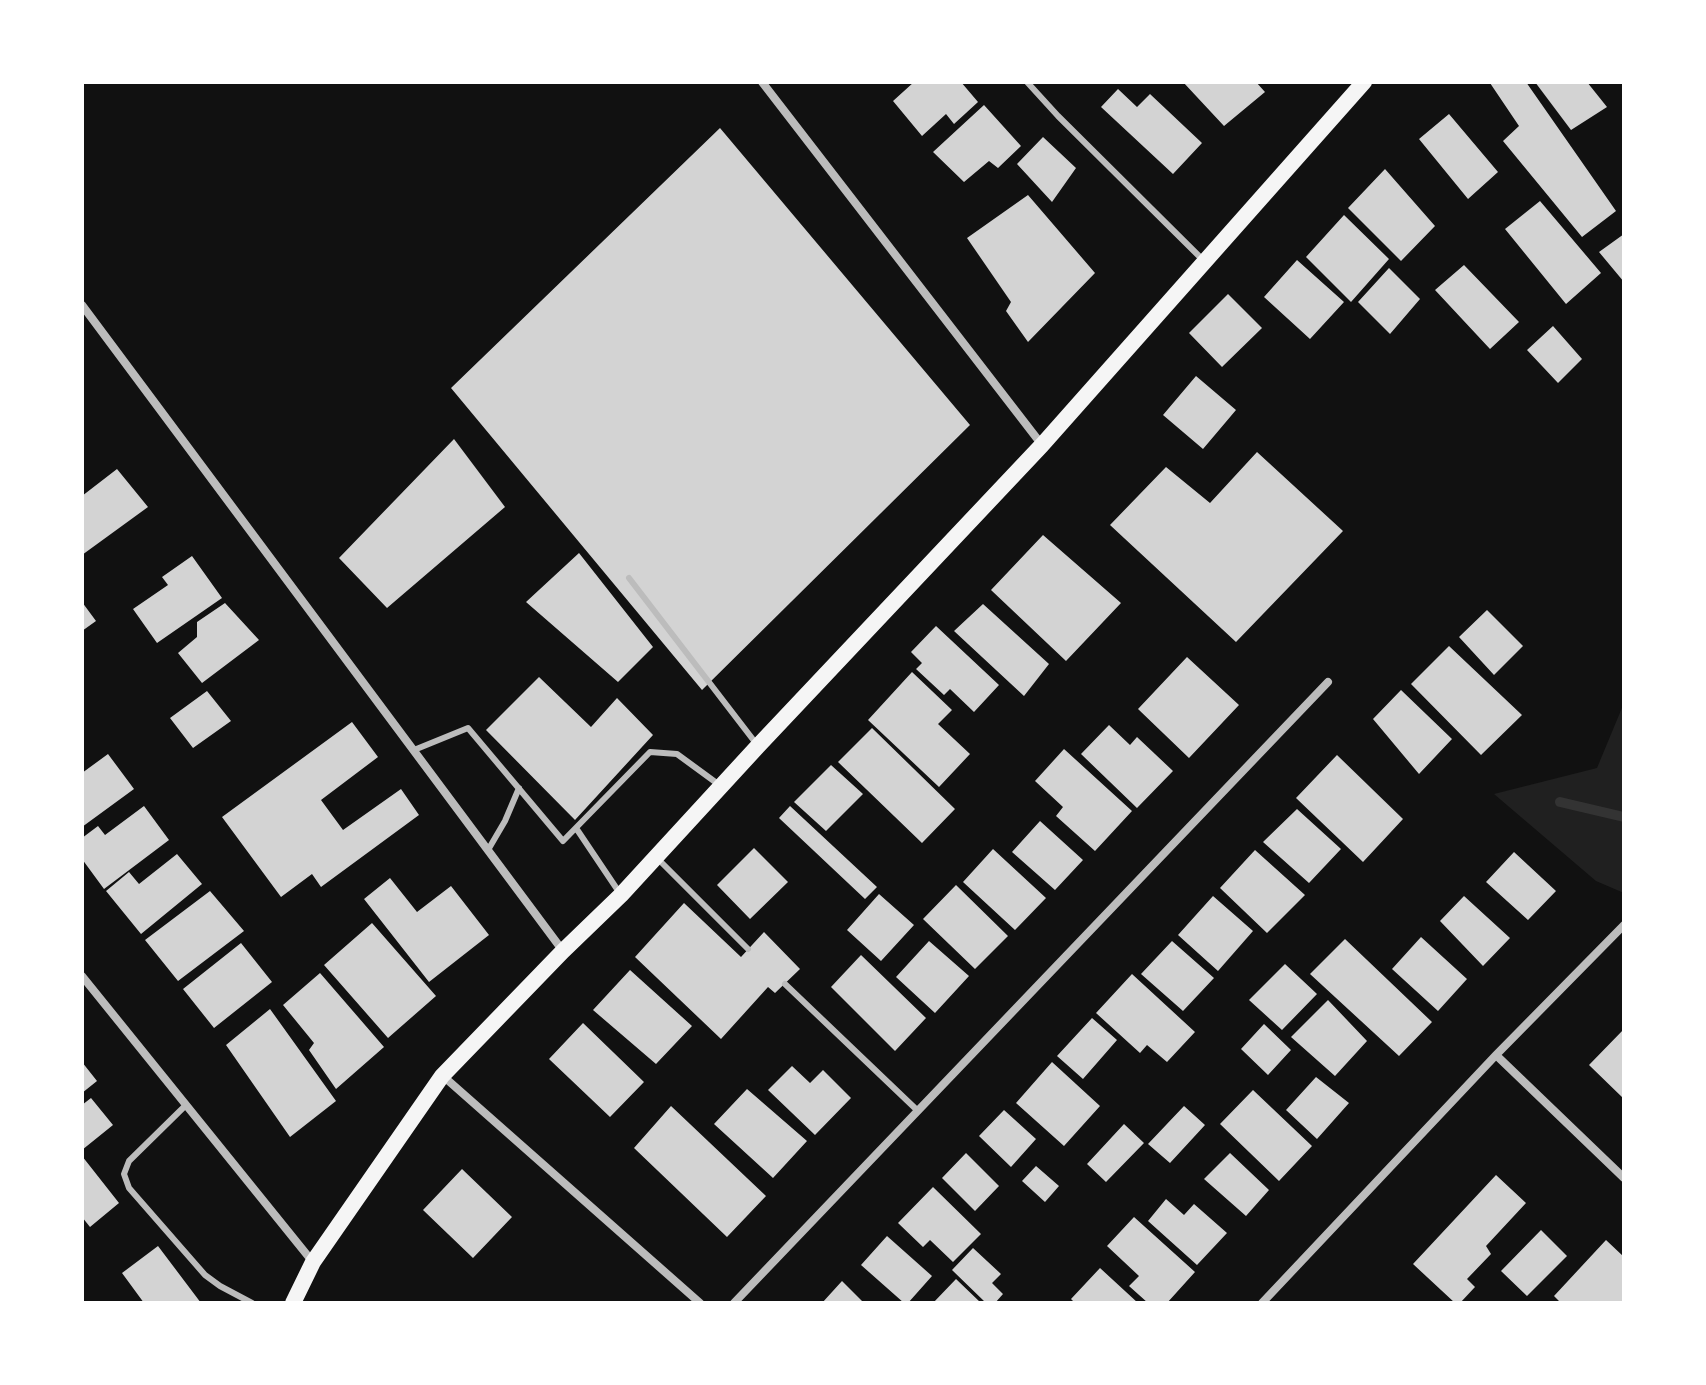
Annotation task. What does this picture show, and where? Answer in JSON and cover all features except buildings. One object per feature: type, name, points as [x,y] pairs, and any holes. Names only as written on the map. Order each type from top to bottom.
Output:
[{"type":"main road","points":[[293,1303],[313,1262],[442,1076],[621,895],[1042,445],[1364,82]]},
{"type":"street","points":[[762,82],[1042,445]]},
{"type":"street","points":[[82,305],[563,951]]},
{"type":"street","points":[[734,1303],[1328,682]]},
{"type":"street","points":[[1262,1303],[1496,1055],[1624,925]]},
{"type":"street","points":[[82,976],[313,1262]]},
{"type":"street","points":[[1496,1055],[1624,1178]]},
{"type":"street","points":[[442,1076],[700,1303]]},
{"type":"lane","points":[[1027,82],[1204,261]]},
{"type":"lane","points":[[629,578],[758,746]]},
{"type":"lane","points":[[414,750],[468,728],[563,841],[650,752],[677,754],[721,786]]},
{"type":"lane","points":[[488,850],[519,788]]},
{"type":"lane","points":[[576,828],[621,895]]},
{"type":"lane","points":[[656,857],[748,949]]},
{"type":"lane","points":[[785,984],[918,1111]]},
{"type":"lane","points":[[186,1105],[129,1161],[124,1174],[129,1188],[205,1275],[252,1303]]},
{"type":"shaded area","points":[[1624,703],[1624,893],[1596,881],[1494,794],[1597,768]]},
{"type":"waterway","points":[[1560,802],[1624,817]]}]
